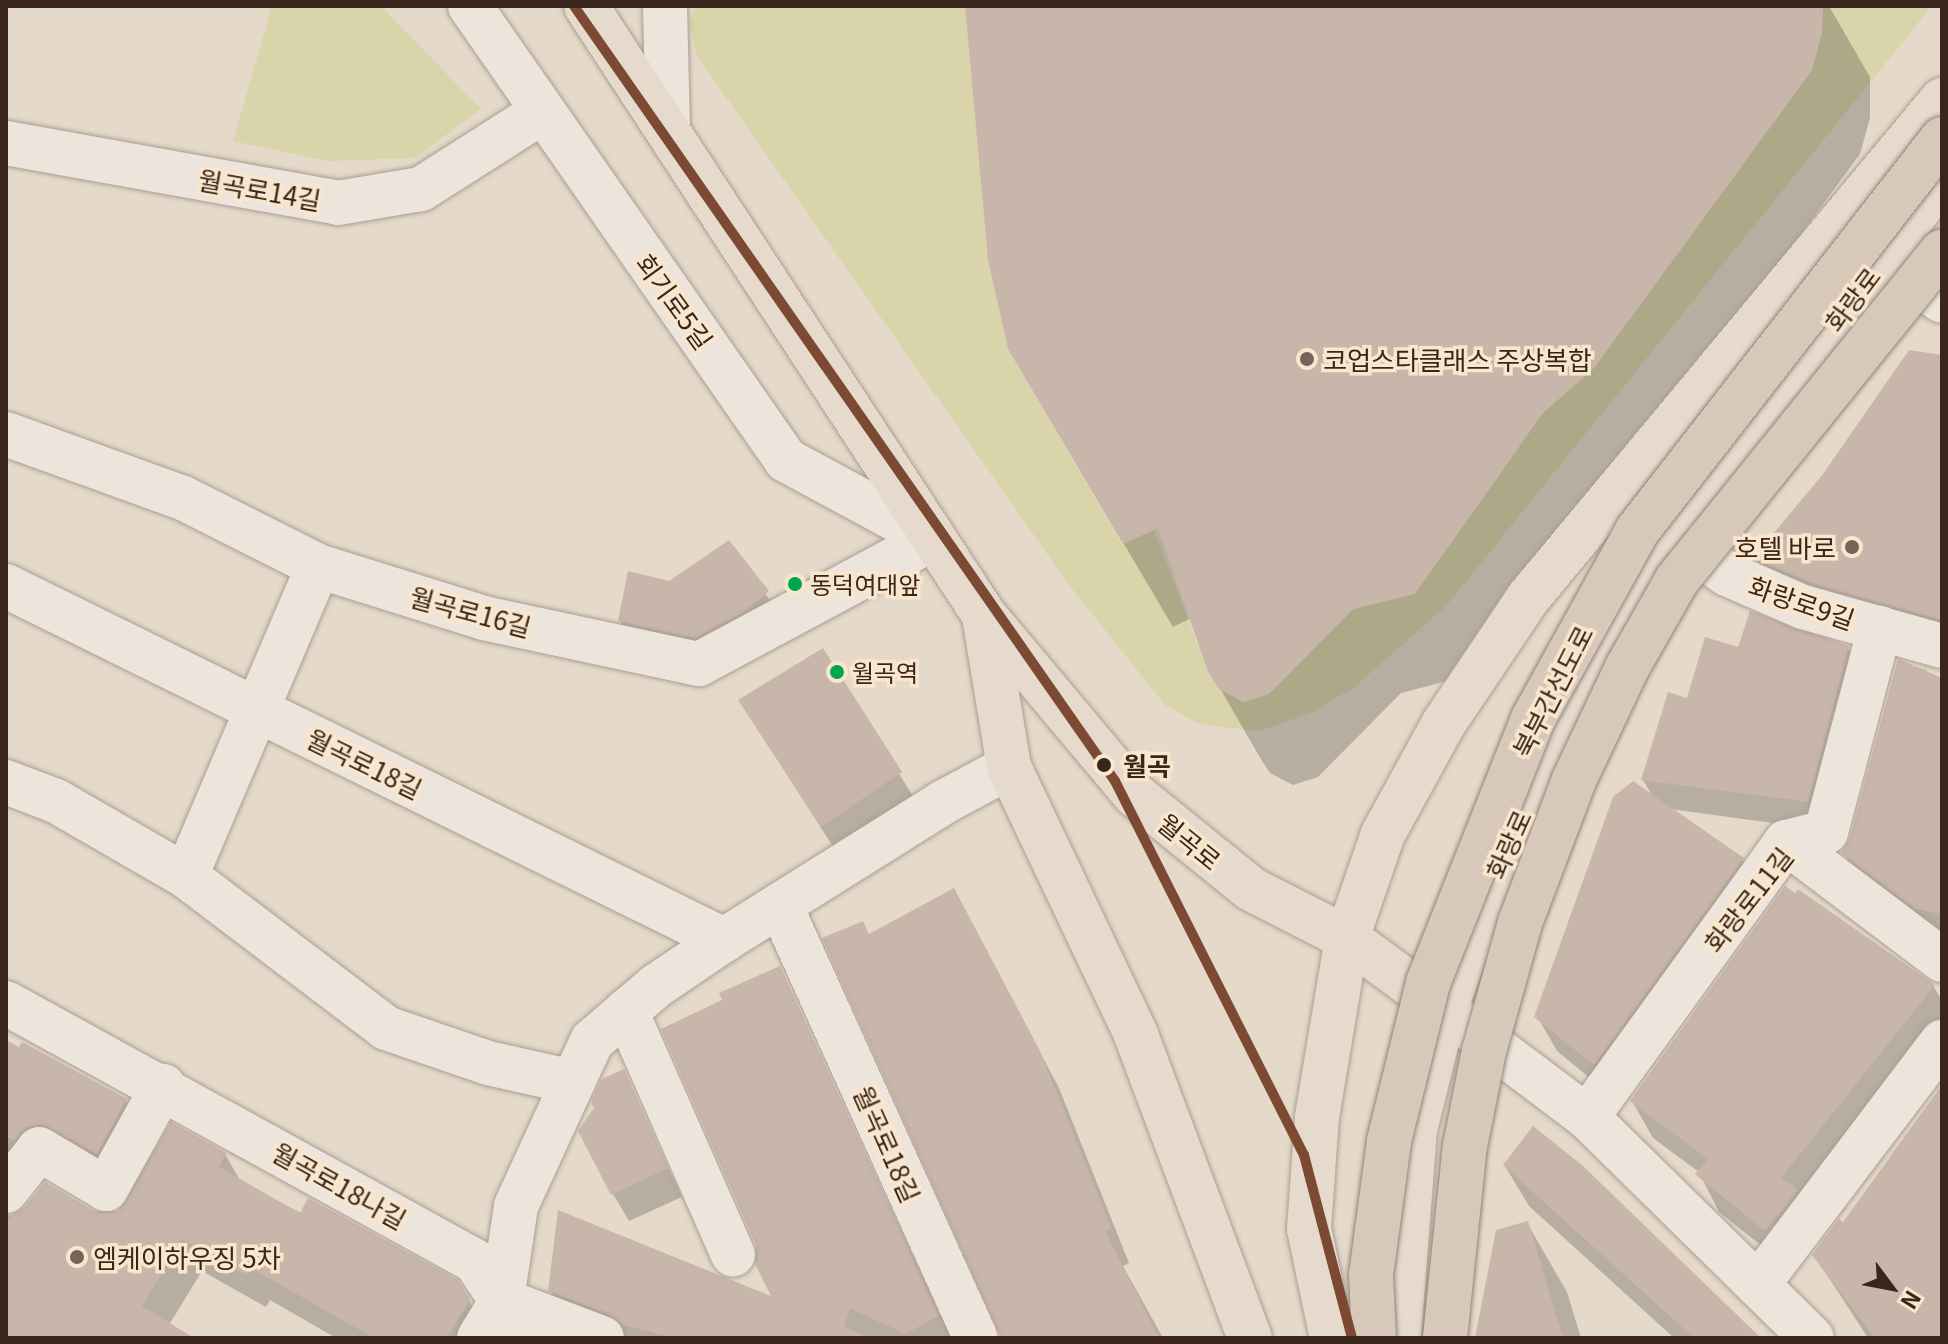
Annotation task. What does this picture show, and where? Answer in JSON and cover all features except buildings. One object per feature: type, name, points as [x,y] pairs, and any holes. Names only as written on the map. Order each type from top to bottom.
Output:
[{"type":"highway","name":"북부간선도로","points":[[1374,1338],[1371,1275],[1389,1141],[1428,983],[1533,719],[1637,531],[1942,139]]},
{"type":"highway","points":[[1445,1338],[1465,1146],[1484,1051],[1520,923],[1574,780],[1628,666],[1677,580],[1942,252]]},
{"type":"main road","name":"월곡로","points":[[586,6],[668,126],[932,539],[984,615],[1135,795],[1251,889],[1347,938],[1445,1010]]},
{"type":"main road","points":[[1332,1338],[1309,1229],[1317,1117],[1347,938],[1383,834],[1444,723],[1528,598],[1942,100]]},
{"type":"main road","name":"화랑로","points":[[1399,1338],[1415,1130],[1445,1010],[1490,884],[1554,742],[1603,641],[1672,536],[1942,179]]},
{"type":"main road","name":"월곡로","points":[[984,615],[1009,767],[1136,1035],[1250,1338]]},
{"type":"street","name":"회기로5길","points":[[470,6],[786,460],[932,539]]},
{"type":"street","points":[[665,6],[668,126]]},
{"type":"street","name":"월곡로14길","points":[[6,143],[338,203],[421,189],[542,112]]},
{"type":"street","points":[[1883,258],[1942,301]]},
{"type":"street","name":"월곡로16길","points":[[6,434],[183,498],[318,566],[484,618],[699,664],[932,539]]},
{"type":"street","name":"화랑로9길","points":[[1672,536],[1727,574],[1803,607],[1942,646]]},
{"type":"street","points":[[186,876],[318,566]]},
{"type":"street","name":"월곡로18길","points":[[6,586],[724,940]]},
{"type":"street","name":"화랑로11길","points":[[1587,1117],[1786,842],[1826,832],[1880,628]]},
{"type":"street","points":[[479,1338],[502,1300],[516,1206],[592,1041],[626,1011],[724,940],[942,803],[1009,767]]},
{"type":"street","points":[[6,782],[56,801],[186,876],[386,1028],[488,1063],[573,1082]]},
{"type":"street","points":[[1786,842],[1942,960]]},
{"type":"street","name":"월곡로18길","points":[[781,907],[976,1338]]},
{"type":"street","name":"월곡로18나길","points":[[6,1003],[163,1086],[475,1261],[526,1338]]},
{"type":"street","points":[[1445,1010],[1587,1117],[1812,1338]]},
{"type":"street","points":[[626,1011],[733,1255]]},
{"type":"street","points":[[1759,1283],[1942,1042]]},
{"type":"street","points":[[6,1191],[39,1149],[106,1189],[163,1086]]},
{"type":"street","points":[[502,1300],[602,1338]]},
{"type":"shaded area","points":[[272,6],[381,6],[481,109],[415,158],[327,161],[233,141]]},
{"type":"shaded area","points":[[696,6],[965,6],[988,260],[1008,349],[1122,544],[1154,530],[1208,672],[1219,689],[1244,702],[1269,694],[1353,609],[1415,593],[1543,413],[1594,368],[1812,70],[1823,6],[1932,6],[1446,606],[1353,688],[1311,713],[1258,731],[1199,724],[1165,705],[1069,585],[697,56],[689,23]]},
{"type":"transit line","points":[[574,6],[1115,781],[1304,1155],[1352,1338]]},
{"type":"place","name":"코업스타클래스 주상복합","points":[[1307,359]]},
{"type":"place","name":"호텔 바로","points":[[1852,547]]},
{"type":"place","name":"동덕여대앞","points":[[795,584]]},
{"type":"place","name":"월곡역","points":[[837,672]]},
{"type":"place","name":"월곡","points":[[1104,765]]},
{"type":"place","name":"엠케이하우징 5차","points":[[77,1257]]}]
